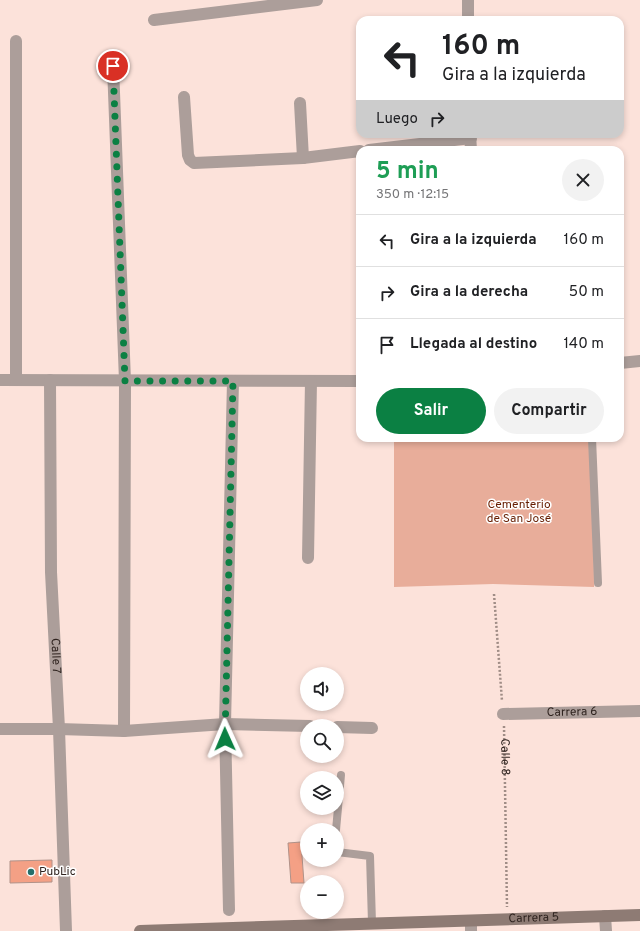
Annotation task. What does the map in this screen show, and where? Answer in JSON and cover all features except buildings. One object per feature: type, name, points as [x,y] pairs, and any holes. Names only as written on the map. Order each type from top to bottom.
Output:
[{"type":"main road","name":"Carrera 5","points":[[140,931],[372,923],[471,926],[509,920],[640,915]]},
{"type":"street","points":[[154,20],[317,0]]},
{"type":"street","points":[[468,0],[468,16]]},
{"type":"street","points":[[16,41],[16,380]]},
{"type":"street","points":[[113,66],[125,381],[124,731]]},
{"type":"street","points":[[184,97],[188,156],[194,163],[303,158],[356,151]]},
{"type":"street","points":[[300,103],[303,158]]},
{"type":"street","points":[[414,146],[471,141]]},
{"type":"street","points":[[624,363],[640,361]]},
{"type":"street","points":[[0,380],[356,380]]},
{"type":"street","name":"Calle 7","points":[[50,380],[51,572],[59,729],[66,931]]},
{"type":"street","points":[[229,910],[225,724],[233,381]]},
{"type":"street","points":[[308,558],[311,381]]},
{"type":"street","name":"Carrera 6","points":[[503,714],[640,711]]},
{"type":"street","points":[[0,729],[124,731],[225,724],[300,726]]},
{"type":"street","points":[[344,727],[372,728]]},
{"type":"street","points":[[605,916],[606,931]]},
{"type":"lane","points":[[592,442],[598,583]]},
{"type":"lane","points":[[344,853],[370,856],[372,923]]},
{"type":"path","name":"Calle 8","points":[[494,594],[503,714],[507,902],[509,920]]},
{"type":"green space","name":"Cementerio de San José","points":[[394,442],[593,442],[594,587],[493,584],[394,587]]},
{"type":"place","name":"PubLic","points":[[31,872]]},
{"type":"route","points":[[113,66],[125,381],[233,381],[225,739]]}]
